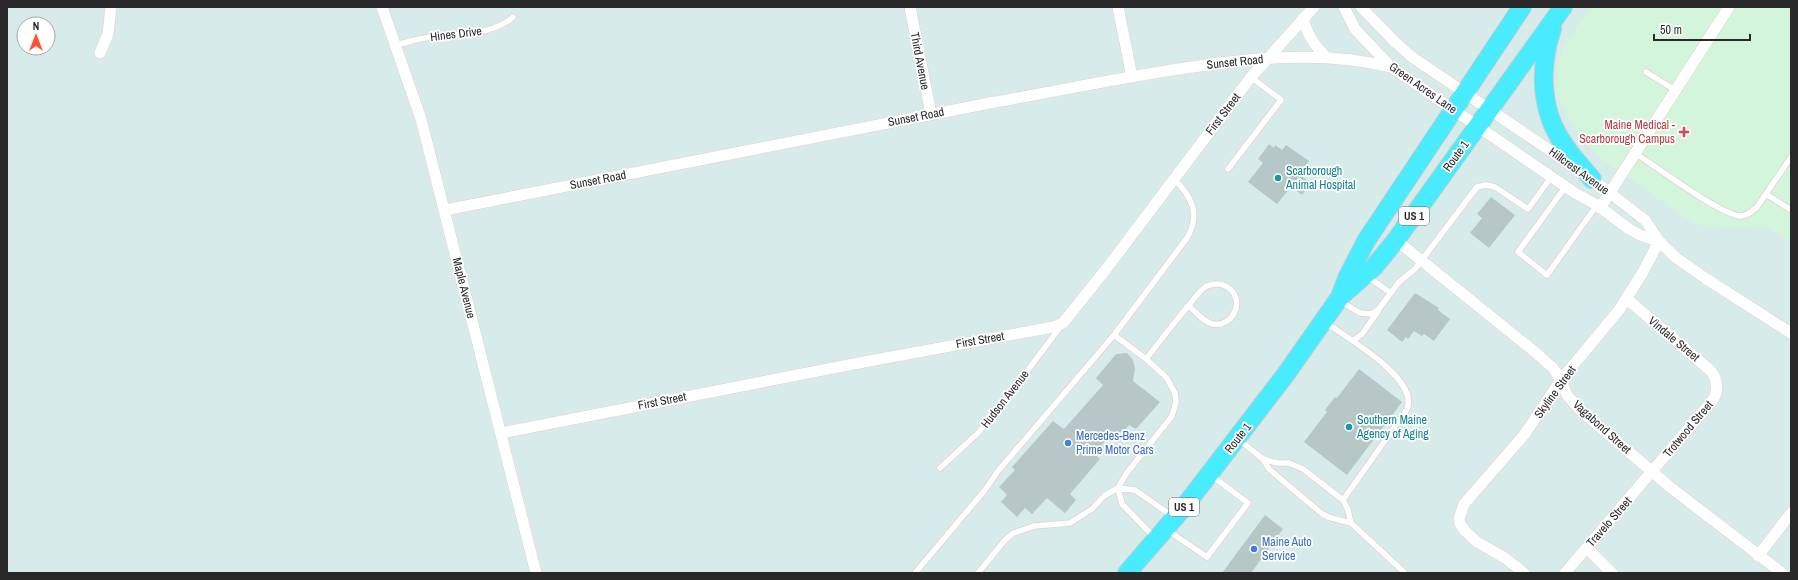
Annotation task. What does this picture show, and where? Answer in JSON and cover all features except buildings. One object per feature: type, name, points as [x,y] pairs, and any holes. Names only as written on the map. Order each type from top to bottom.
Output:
[{"type":"main road","name":"Route 1","points":[[1340,299],[1347,278],[1366,241],[1391,201],[1465,94],[1522,7]]},
{"type":"main road","name":"Route 1","points":[[1126,573],[1210,474],[1340,299],[1366,275],[1396,240],[1560,12]]},
{"type":"main road","points":[[1560,12],[1548,41],[1545,59],[1544,83],[1546,102],[1560,138],[1592,179]]},
{"type":"street","points":[[100,53],[108,34],[111,7]]},
{"type":"street","name":"Maple Avenue","points":[[382,7],[396,44],[420,120],[536,573]]},
{"type":"street","name":"Third Avenue","points":[[910,7],[931,114]]},
{"type":"street","points":[[1118,7],[1132,77]]},
{"type":"street","name":"First Street","points":[[501,433],[864,362],[1053,327],[1063,323],[1107,268],[1250,77],[1314,7]]},
{"type":"street","name":"Green Acres Lane","points":[[1344,7],[1355,29],[1391,67],[1478,126]]},
{"type":"street","name":"Green Acres Lane","points":[[1361,7],[1395,42],[1428,68],[1465,94],[1490,109]]},
{"type":"street","points":[[1599,207],[1610,193],[1729,7]]},
{"type":"street","points":[[1303,18],[1310,38],[1327,58]]},
{"type":"street","name":"Sunset Road","points":[[444,210],[931,114],[1220,62],[1266,58],[1327,58],[1372,63],[1391,67]]},
{"type":"street","name":"Hillcrest Avenue","points":[[1490,109],[1592,179],[1645,220],[1659,241],[1675,257],[1791,333]]},
{"type":"street","name":"Hillcrest Avenue","points":[[1478,126],[1599,207],[1629,229],[1642,236],[1659,241]]},
{"type":"street","name":"Vagabond Street","points":[[1396,240],[1553,368],[1561,380],[1567,395],[1580,410],[1653,471],[1670,488],[1782,573]]},
{"type":"street","name":"Skyline Street","points":[[1524,573],[1505,558],[1471,538],[1462,527],[1459,518],[1464,504],[1524,435],[1561,380],[1592,345],[1627,299],[1659,241]]},
{"type":"street","name":"Vindale Street","points":[[1627,299],[1711,371],[1717,383]]},
{"type":"street","name":"Trotwood Street","points":[[1653,471],[1712,401],[1716,393],[1717,383]]},
{"type":"street","name":"Travelo Street","points":[[1565,573],[1653,471]]},
{"type":"street","points":[[1758,556],[1791,513]]},
{"type":"street","points":[[1587,548],[1612,573]]},
{"type":"lane","name":"Hines Drive","points":[[396,44],[424,38],[493,29],[506,24],[513,17]]},
{"type":"lane","points":[[1646,72],[1675,90]]},
{"type":"lane","points":[[1228,168],[1281,100],[1250,77]]},
{"type":"lane","points":[[1635,153],[1721,210],[1736,215],[1746,216],[1766,194],[1791,157]]},
{"type":"lane","points":[[1353,341],[1362,334],[1399,282],[1408,276],[1421,260],[1476,187],[1486,185],[1495,187],[1528,209],[1552,176]]},
{"type":"lane","points":[[915,573],[985,490],[998,471],[1114,335],[1192,230],[1195,213],[1187,195],[1174,179]]},
{"type":"lane","points":[[1566,186],[1518,252],[1547,275],[1599,207]]},
{"type":"lane","points":[[1766,194],[1791,210]]},
{"type":"lane","points":[[1366,275],[1391,293]]},
{"type":"lane","points":[[1146,359],[1189,306],[1203,289],[1213,284],[1220,284],[1233,292],[1237,302],[1236,310],[1231,319],[1217,324],[1206,322],[1189,306]]},
{"type":"lane","points":[[1340,299],[1365,315],[1371,314],[1383,305]]},
{"type":"lane","points":[[1324,321],[1376,358],[1402,382],[1409,396],[1409,406],[1343,500]]},
{"type":"lane","name":"Hudson Avenue","points":[[940,468],[978,434],[995,414],[1063,323]]},
{"type":"lane","points":[[978,573],[1006,539],[1014,533],[1034,526],[1070,523],[1092,509],[1104,496],[1118,488],[1126,474],[1172,416],[1175,409],[1175,393],[1171,384],[1158,369],[1114,335]]},
{"type":"lane","points":[[1238,438],[1263,459],[1269,470],[1321,513],[1328,517],[1351,523],[1405,573]]},
{"type":"lane","points":[[1263,459],[1277,463],[1289,463],[1303,469],[1343,500],[1348,510],[1351,523]]},
{"type":"lane","points":[[1118,488],[1122,504],[1165,528],[1207,557],[1248,503],[1210,474]]},
{"type":"lane","points":[[1118,488],[1135,490],[1165,528]]},
{"type":"shaded area","name":"Maine Medical - Scarborough Campus","points":[[1591,7],[1791,7],[1791,242],[1770,229],[1708,227],[1693,223],[1603,160],[1582,139],[1572,124],[1557,95],[1557,69],[1566,43]]},
{"type":"place","name":"Maine Medical - Scarborough Campus","points":[[1684,132]]},
{"type":"place","name":"Scarborough Animal Hospital","points":[[1278,178]]},
{"type":"place","name":"Southern Maine Agency of Aging","points":[[1349,427]]},
{"type":"place","name":"Mercedes-Benz Prime Motor Cars","points":[[1068,443]]},
{"type":"place","name":"Maine Auto Service","points":[[1254,549]]}]
